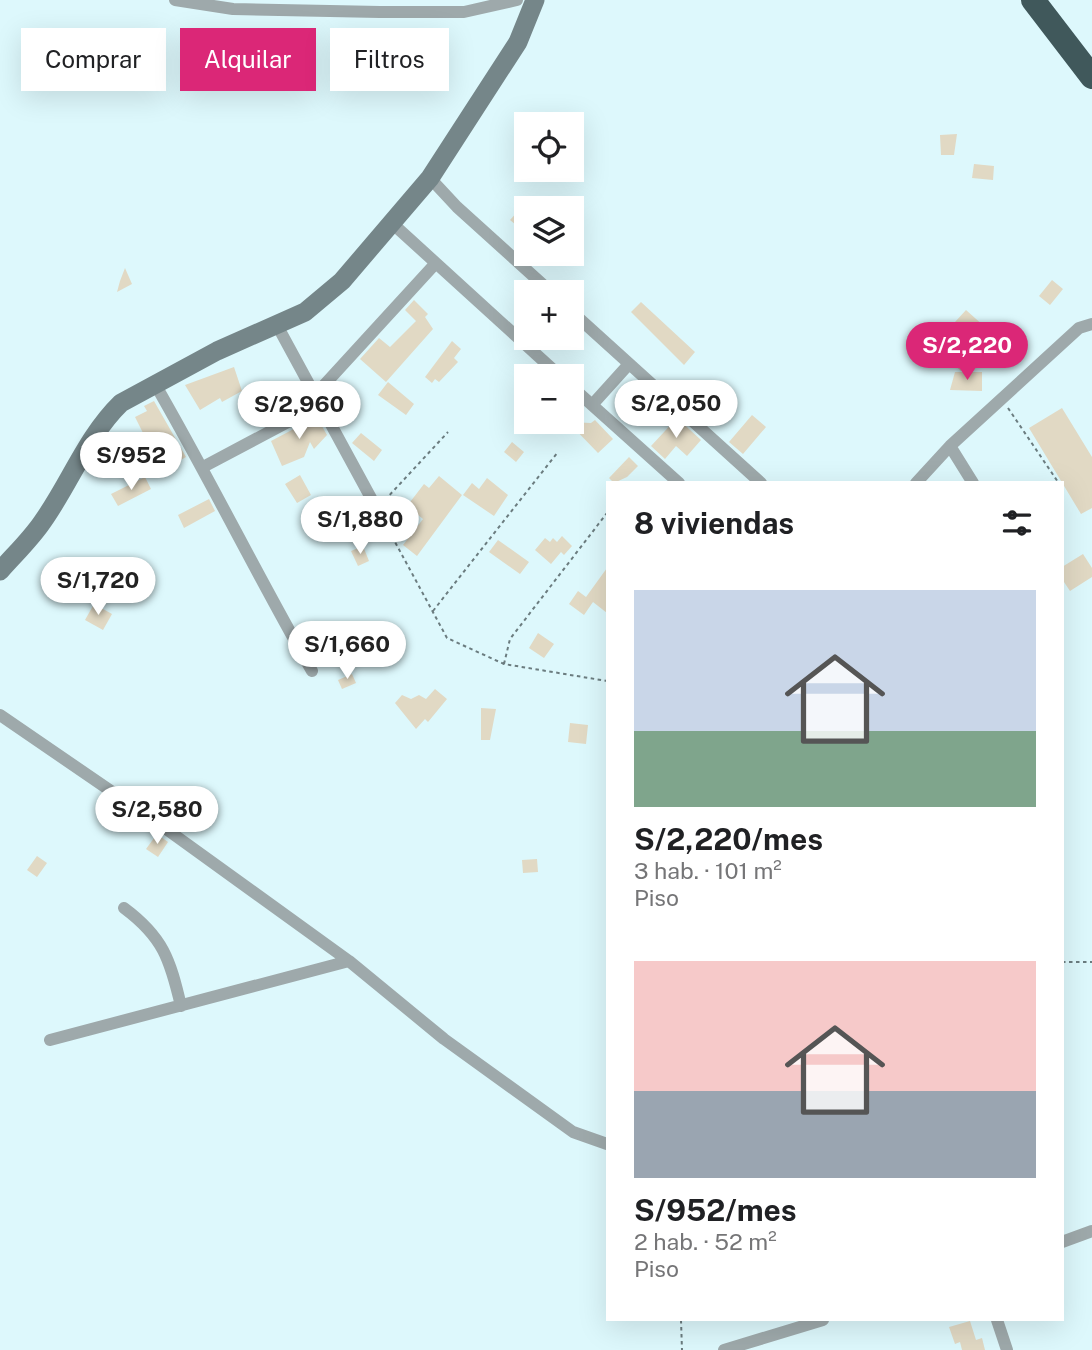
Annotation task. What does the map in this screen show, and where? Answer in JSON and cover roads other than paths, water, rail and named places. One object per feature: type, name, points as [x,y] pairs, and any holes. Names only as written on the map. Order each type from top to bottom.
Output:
[{"type":"highway","points":[[1033,0],[1092,77]]},
{"type":"street","points":[[175,0],[233,9],[464,12],[517,0]]},
{"type":"street","points":[[0,571],[43,522],[109,415],[121,403],[217,351],[278,327],[305,313],[342,281],[430,178],[518,42],[535,0]]},
{"type":"street","points":[[430,178],[457,207],[538,280]]},
{"type":"street","points":[[393,224],[547,364]]},
{"type":"street","points":[[203,467],[303,414],[315,395],[435,264]]},
{"type":"street","points":[[584,323],[759,481]]},
{"type":"street","points":[[918,481],[950,446],[1079,328],[1092,324]]},
{"type":"street","points":[[278,327],[377,509]]},
{"type":"street","points":[[592,405],[629,364]]},
{"type":"street","points":[[155,384],[203,467],[250,564],[312,671]]},
{"type":"street","points":[[584,398],[676,481]]},
{"type":"street","points":[[950,446],[971,481]]},
{"type":"street","points":[[0,715],[162,826],[349,961],[444,1039],[573,1132],[606,1143]]},
{"type":"street","points":[[124,908],[154,933],[165,950],[181,1006]]},
{"type":"street","points":[[50,1040],[349,961]]},
{"type":"street","points":[[1064,1241],[1092,1231]]},
{"type":"street","points":[[724,1350],[820,1321]]},
{"type":"street","points":[[997,1321],[1004,1349]]}]
